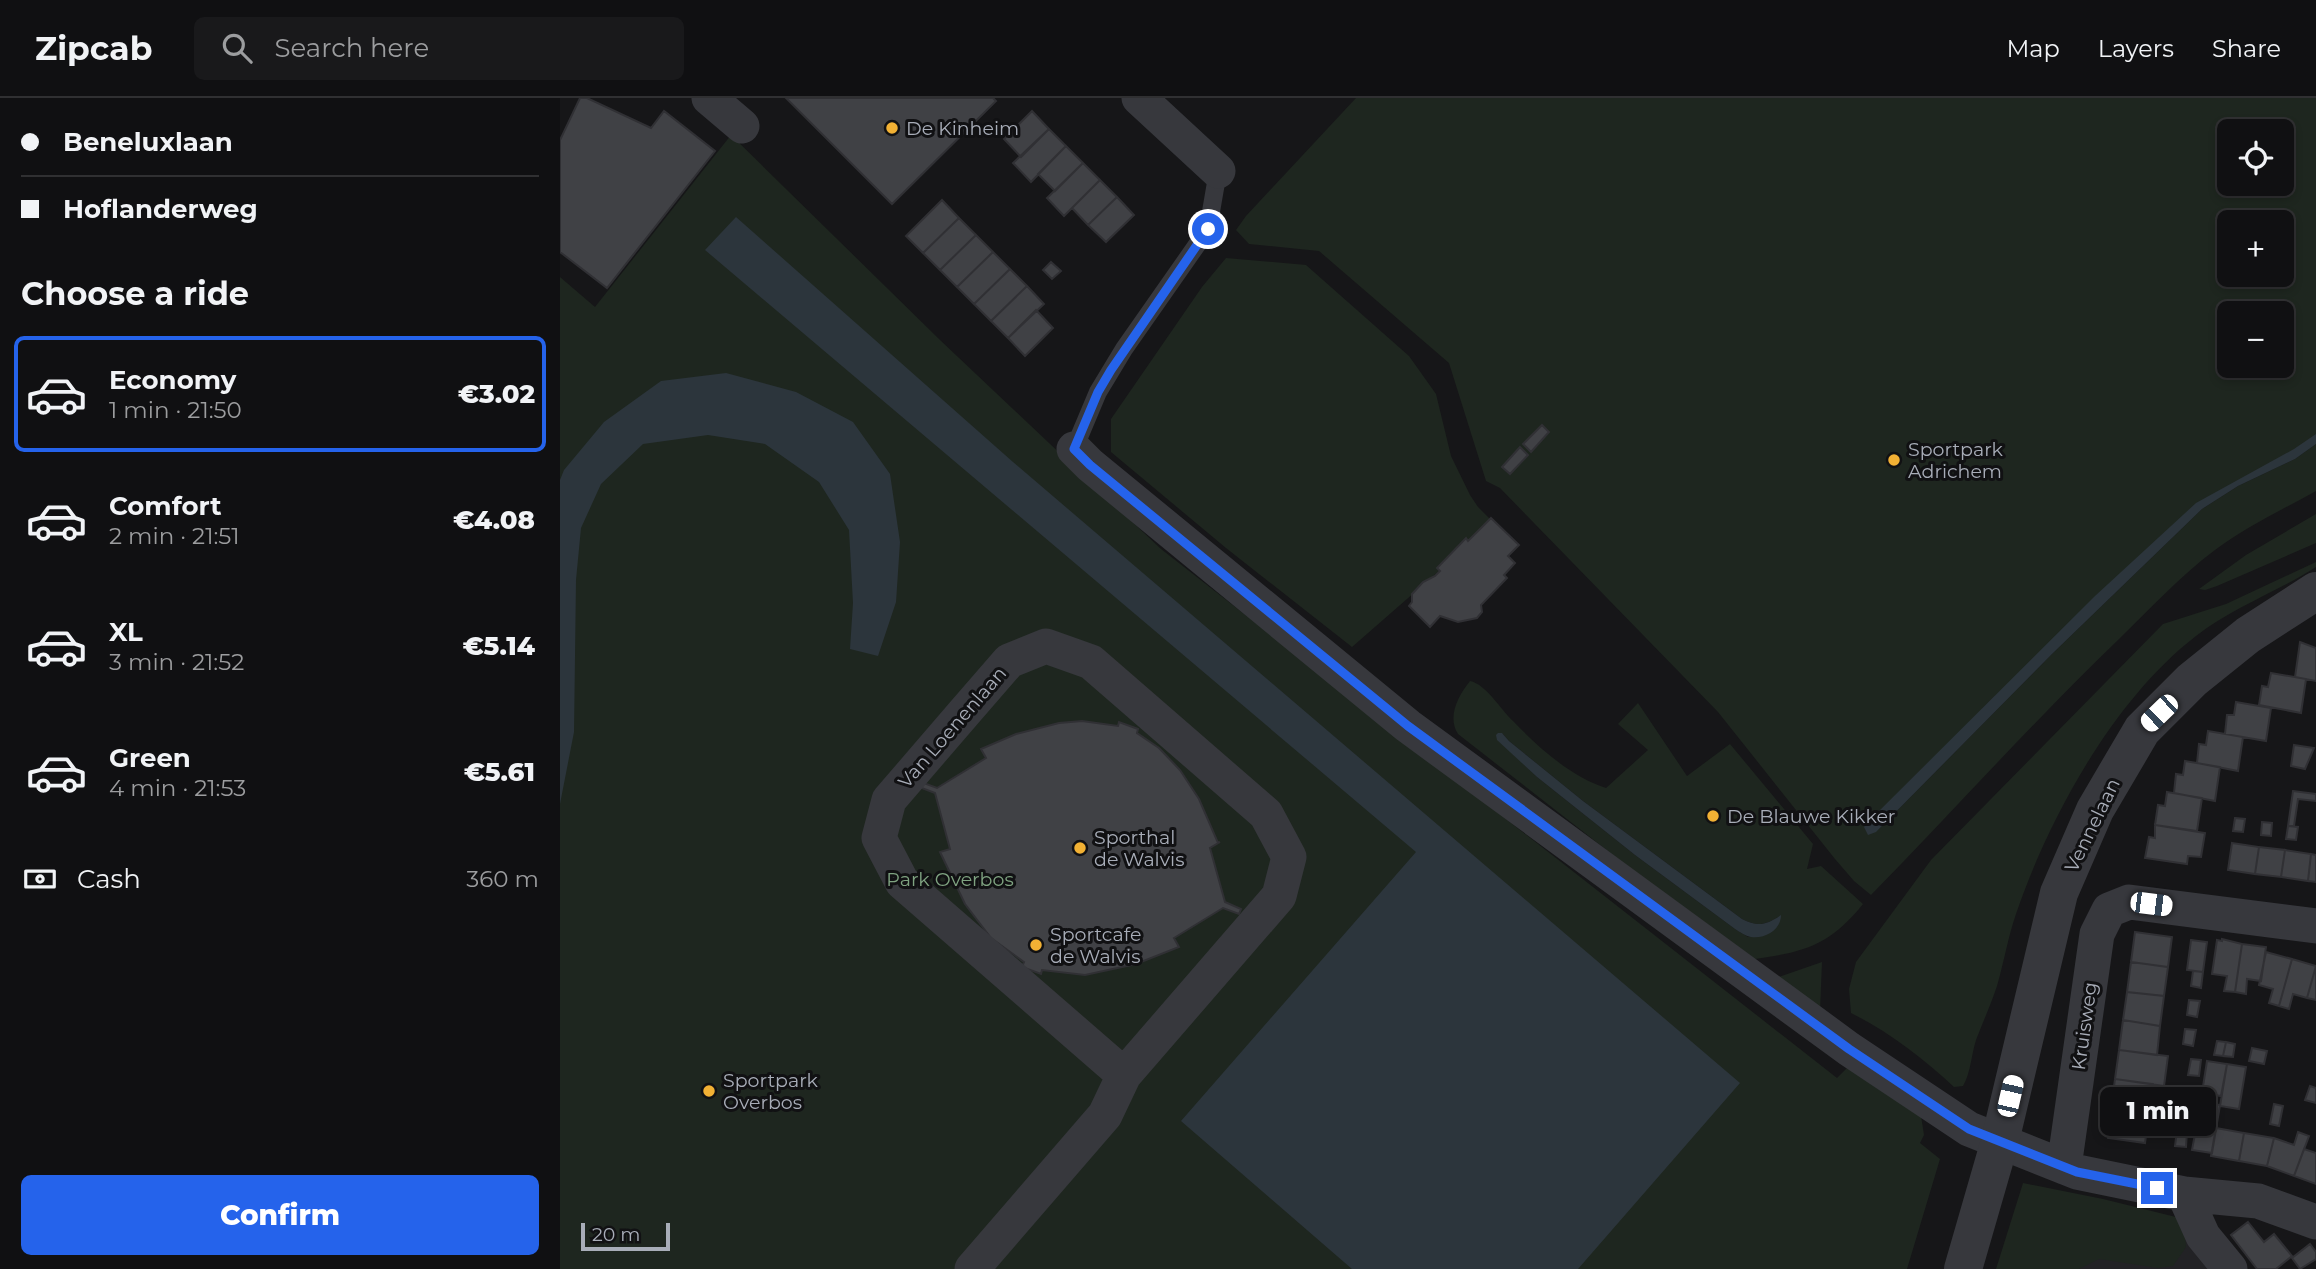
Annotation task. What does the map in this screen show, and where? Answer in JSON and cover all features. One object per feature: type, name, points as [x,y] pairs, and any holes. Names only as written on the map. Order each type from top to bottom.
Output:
[{"type":"street","points":[[709,98],[742,126]]},
{"type":"street","points":[[1139,98],[1218,172]]},
{"type":"street","points":[[1074,449],[1090,465],[1408,726],[1849,1049],[1969,1129],[2077,1172],[2183,1194],[2258,1201],[2316,1222]]},
{"type":"street","name":"Vennelaan","points":[[1963,1269],[2000,1141],[2059,893],[2102,799],[2142,730],[2192,680],[2248,635],[2316,591]]},
{"type":"street","name":"Van Loenenlaan","points":[[972,1269],[1105,1115],[1124,1075],[1279,896],[1289,857],[1266,814],[1102,671],[1091,662],[1045,646],[1009,661],[963,714],[889,800],[879,838],[902,882],[1124,1075]]},
{"type":"street","name":"Kruisweg","points":[[2064,1167],[2097,934],[2109,910],[2129,901],[2316,926]]},
{"type":"street","points":[[2183,1194],[2203,1236],[2230,1269]]},
{"type":"lane","points":[[1074,449],[1098,392],[1111,370],[1208,229],[1218,172]]},
{"type":"shaded area","points":[[736,217],[1013,462],[1740,1083],[1578,1269],[1352,1269],[1181,1121],[1416,852],[705,250]]},
{"type":"shaded area","points":[[726,373],[796,392],[853,422],[890,474],[900,542],[896,602],[878,656],[850,649],[853,603],[849,530],[819,482],[765,444],[708,435],[643,444],[601,484],[581,528],[576,580],[574,732],[560,804],[560,480],[564,470],[604,422],[661,381]]},
{"type":"shaded area","points":[[2316,434],[2316,444],[2295,459],[2238,486],[2202,509],[2052,654],[1876,832],[1868,835],[1864,827],[1873,817],[2095,596],[2196,503]]},
{"type":"shaded area","points":[[1498,733],[1502,733],[1583,801],[1742,919],[1762,924],[1781,915],[1778,925],[1767,935],[1756,937],[1747,936],[1735,929],[1635,855],[1537,777],[1497,740]]},
{"type":"shaded area","points":[[2098,1208],[2179,1227],[2209,1269],[2079,1269]]},
{"type":"green space","name":"Sportpark Adrichem","points":[[1356,98],[2316,98],[2316,437],[2203,504],[2037,662],[1876,832],[2052,654],[2202,509],[2238,486],[2295,459],[2316,444],[2316,491],[2227,541],[2177,582],[2055,702],[1871,895],[1854,881],[1835,859],[1718,712],[1500,488],[1486,481],[1449,363],[1319,251],[1249,244],[1236,230]]},
{"type":"green space","name":"Park Overbos","points":[[731,135],[940,340],[1161,549],[1837,1078],[1848,1067],[1921,1116],[1924,1135],[1920,1143],[1940,1159],[1907,1269],[560,1269],[560,277],[595,307]]},
{"type":"green space","points":[[1226,258],[1306,265],[1409,356],[1436,394],[1451,456],[1470,495],[1494,523],[1352,647],[1226,548],[1111,452],[1111,419],[1202,287]]},
{"type":"green space","points":[[2316,514],[2316,543],[2217,586],[2199,589],[2246,555]]},
{"type":"green space","points":[[2316,562],[2316,567],[2196,636],[2166,662],[2138,692],[2112,726],[2066,800],[2030,877],[2013,923],[1997,986],[1976,1040],[1963,1086],[1954,1087],[1905,1046],[1851,1013],[1849,989],[1856,962],[1931,860],[2163,624],[2226,604]]},
{"type":"green space","points":[[1470,681],[1482,687],[1544,751],[1580,777],[1606,788],[1648,750],[1618,724],[1638,703],[1687,776],[1730,744],[1813,844],[1807,869],[1821,866],[1863,904],[1828,938],[1802,949],[1755,959],[1613,855],[1458,734],[1454,721],[1455,707]],"holes":[[[1502,733],[1583,801],[1742,919],[1761,924],[1780,916],[1776,926],[1765,934],[1748,937],[1735,929],[1635,855],[1537,777],[1511,752]]]},
{"type":"green space","points":[[1822,962],[1820,1011],[1776,978]]},
{"type":"green space","points":[[2023,1183],[2184,1219],[2186,1247],[2173,1266],[2158,1268],[2099,1259],[2079,1269],[1996,1269]]},
{"type":"building","points":[[580,98],[587,98],[651,128],[664,111],[715,151],[607,288],[560,252],[560,140]]},
{"type":"building","name":"De Kinheim","points":[[786,98],[993,98],[996,101],[892,204]]},
{"type":"building","points":[[1032,111],[1049,129],[1021,157],[1004,139]]},
{"type":"building","points":[[1049,129],[1066,146],[1031,182],[1013,163]]},
{"type":"building","points":[[1066,146],[1083,163],[1055,191],[1038,174]]},
{"type":"building","points":[[1083,163],[1100,180],[1064,216],[1047,198]]},
{"type":"building","points":[[1100,180],[1117,197],[1088,225],[1072,208]]},
{"type":"building","points":[[1117,197],[1134,215],[1106,242],[1088,225]]},
{"type":"building","points":[[942,200],[959,218],[923,253],[906,236]]},
{"type":"building","points":[[959,218],[976,235],[940,270],[923,253]]},
{"type":"building","points":[[976,235],[993,252],[957,287],[940,270]]},
{"type":"building","points":[[993,252],[1010,269],[974,304],[957,287]]},
{"type":"building","points":[[1051,262],[1061,271],[1052,279],[1043,270]]},
{"type":"building","points":[[1010,269],[1027,286],[991,321],[974,304]]},
{"type":"building","points":[[1027,286],[1044,304],[1008,338],[991,321]]},
{"type":"building","points":[[1036,310],[1053,328],[1025,356],[1008,338]]},
{"type":"building","points":[[1542,425],[1549,432],[1531,452],[1523,444]]},
{"type":"building","points":[[1520,447],[1528,455],[1510,474],[1502,467]]},
{"type":"building","points":[[1491,518],[1519,545],[1508,556],[1515,563],[1504,575],[1507,578],[1481,605],[1482,612],[1477,618],[1458,622],[1440,616],[1430,627],[1409,606],[1412,594],[1423,582],[1435,576],[1440,571],[1437,568],[1466,538],[1468,541]]},
{"type":"building","points":[[2300,642],[2316,648],[2316,681],[2295,677]]},
{"type":"building","points":[[2271,673],[2306,679],[2301,713],[2259,705],[2262,686],[2268,687]]},
{"type":"building","points":[[2236,702],[2271,708],[2266,741],[2225,734],[2227,715],[2234,715]]},
{"type":"building","name":"Sporthal de Walvis","points":[[1082,721],[1118,726],[1119,722],[1138,729],[1137,733],[1159,748],[1180,770],[1199,799],[1218,843],[1220,842],[1210,848],[1225,902],[1241,909],[1239,914],[1223,908],[1174,938],[1179,947],[1136,964],[1085,975],[1042,970],[1041,974],[1022,967],[1024,962],[991,938],[965,904],[940,852],[950,849],[935,793],[919,787],[921,782],[937,788],[986,758],[981,749],[1016,734],[1059,723]]},
{"type":"building","points":[[2208,731],[2243,737],[2238,771],[2197,763],[2199,744],[2206,745]]},
{"type":"building","points":[[2294,745],[2314,748],[2305,769],[2291,766]]},
{"type":"building","points":[[2185,761],[2220,767],[2215,801],[2174,793],[2176,774],[2183,775]]},
{"type":"building","points":[[2293,791],[2316,794],[2316,801],[2298,799],[2294,826],[2288,826]]},
{"type":"building","points":[[2167,792],[2202,798],[2197,831],[2155,825],[2158,805],[2165,806]]},
{"type":"building","points":[[2235,818],[2245,819],[2243,832],[2233,831]]},
{"type":"building","points":[[2262,822],[2272,823],[2271,836],[2261,835]]},
{"type":"building","points":[[2155,825],[2205,833],[2201,857],[2188,856],[2187,864],[2145,858],[2149,837],[2155,838]]},
{"type":"building","points":[[2288,826],[2298,827],[2296,840],[2286,839]]},
{"type":"building","points":[[2232,843],[2259,847],[2255,874],[2228,870]]},
{"type":"building","points":[[2259,847],[2285,850],[2281,877],[2255,874]]},
{"type":"building","points":[[2285,850],[2311,854],[2308,881],[2281,877]]},
{"type":"building","points":[[2311,854],[2316,855],[2316,882],[2308,881]]},
{"type":"building","points":[[2135,932],[2172,937],[2168,967],[2131,962]]},
{"type":"building","points":[[2191,940],[2207,942],[2203,972],[2187,970]]},
{"type":"building","points":[[2217,940],[2242,944],[2235,992],[2224,991],[2227,976],[2212,974]]},
{"type":"building","points":[[2242,944],[2266,947],[2261,981],[2247,979],[2246,994],[2235,992]]},
{"type":"building","points":[[2266,952],[2292,959],[2279,1006],[2269,1003],[2273,989],[2259,985]]},
{"type":"building","points":[[2292,959],[2316,966],[2307,998],[2293,994],[2289,1009],[2279,1006]]},
{"type":"building","points":[[2131,962],[2168,967],[2164,996],[2127,992]]},
{"type":"building","points":[[2316,966],[2316,1000],[2307,998]]},
{"type":"building","points":[[2193,971],[2203,972],[2201,988],[2191,986]]},
{"type":"building","points":[[2127,992],[2164,996],[2160,1026],[2123,1020]]},
{"type":"building","points":[[2189,1000],[2200,1001],[2197,1017],[2187,1015]]},
{"type":"building","points":[[2123,1020],[2160,1026],[2157,1055],[2119,1050]]},
{"type":"building","points":[[2185,1029],[2196,1030],[2193,1046],[2183,1044]]},
{"type":"building","points":[[2217,1041],[2226,1042],[2223,1056],[2214,1055]]},
{"type":"building","points":[[2226,1042],[2235,1044],[2233,1057],[2223,1056]]},
{"type":"building","points":[[2252,1048],[2267,1051],[2264,1064],[2249,1061]]},
{"type":"building","points":[[2119,1050],[2168,1056],[2164,1086],[2115,1079]]},
{"type":"building","points":[[2191,1059],[2201,1060],[2199,1076],[2188,1075]]},
{"type":"building","points":[[2207,1061],[2227,1064],[2221,1096],[2202,1093]]},
{"type":"building","points":[[2227,1064],[2246,1067],[2239,1109],[2220,1106]]},
{"type":"building","points":[[2115,1079],[2153,1084],[2149,1113],[2111,1108]]},
{"type":"building","points":[[2310,1086],[2316,1088],[2316,1103],[2305,1100]]},
{"type":"building","points":[[2185,1088],[2195,1089],[2194,1105],[2183,1104]]},
{"type":"building","points":[[2201,1102],[2220,1105],[2212,1153],[2192,1150]]},
{"type":"building","points":[[2274,1104],[2283,1106],[2279,1126],[2270,1124]]},
{"type":"building","points":[[2111,1108],[2149,1113],[2145,1143],[2108,1138]]},
{"type":"building","points":[[2216,1128],[2244,1133],[2239,1161],[2211,1156]]},
{"type":"building","points":[[2177,1130],[2187,1132],[2186,1147],[2175,1146]]},
{"type":"building","points":[[2298,1132],[2309,1136],[2294,1176],[2267,1166],[2274,1138],[2294,1145]]},
{"type":"building","points":[[2244,1133],[2274,1138],[2267,1166],[2239,1161]]},
{"type":"building","points":[[2304,1149],[2316,1153],[2316,1184],[2294,1176]]},
{"type":"building","points":[[2248,1222],[2264,1242],[2274,1234],[2292,1256],[2276,1269],[2257,1269],[2231,1235]]},
{"type":"building","points":[[2310,1244],[2316,1252],[2316,1259],[2300,1269],[2292,1258]]},
{"type":"place","name":"De Kinheim","points":[[892,128]]},
{"type":"place","name":"Sportpark Adrichem","points":[[1894,460]]},
{"type":"place","name":"De Blauwe Kikker","points":[[1713,816]]},
{"type":"place","name":"Sporthal de Walvis","points":[[1080,848]]},
{"type":"place","name":"Sportcafe de Walvis","points":[[1036,945]]},
{"type":"place","name":"Sportpark Overbos","points":[[709,1091]]},
{"type":"route","points":[[1208,229],[1111,370],[1098,392],[1074,449],[1320,656],[1408,726],[1849,1049],[1969,1129],[2077,1172],[2157,1188]]}]
